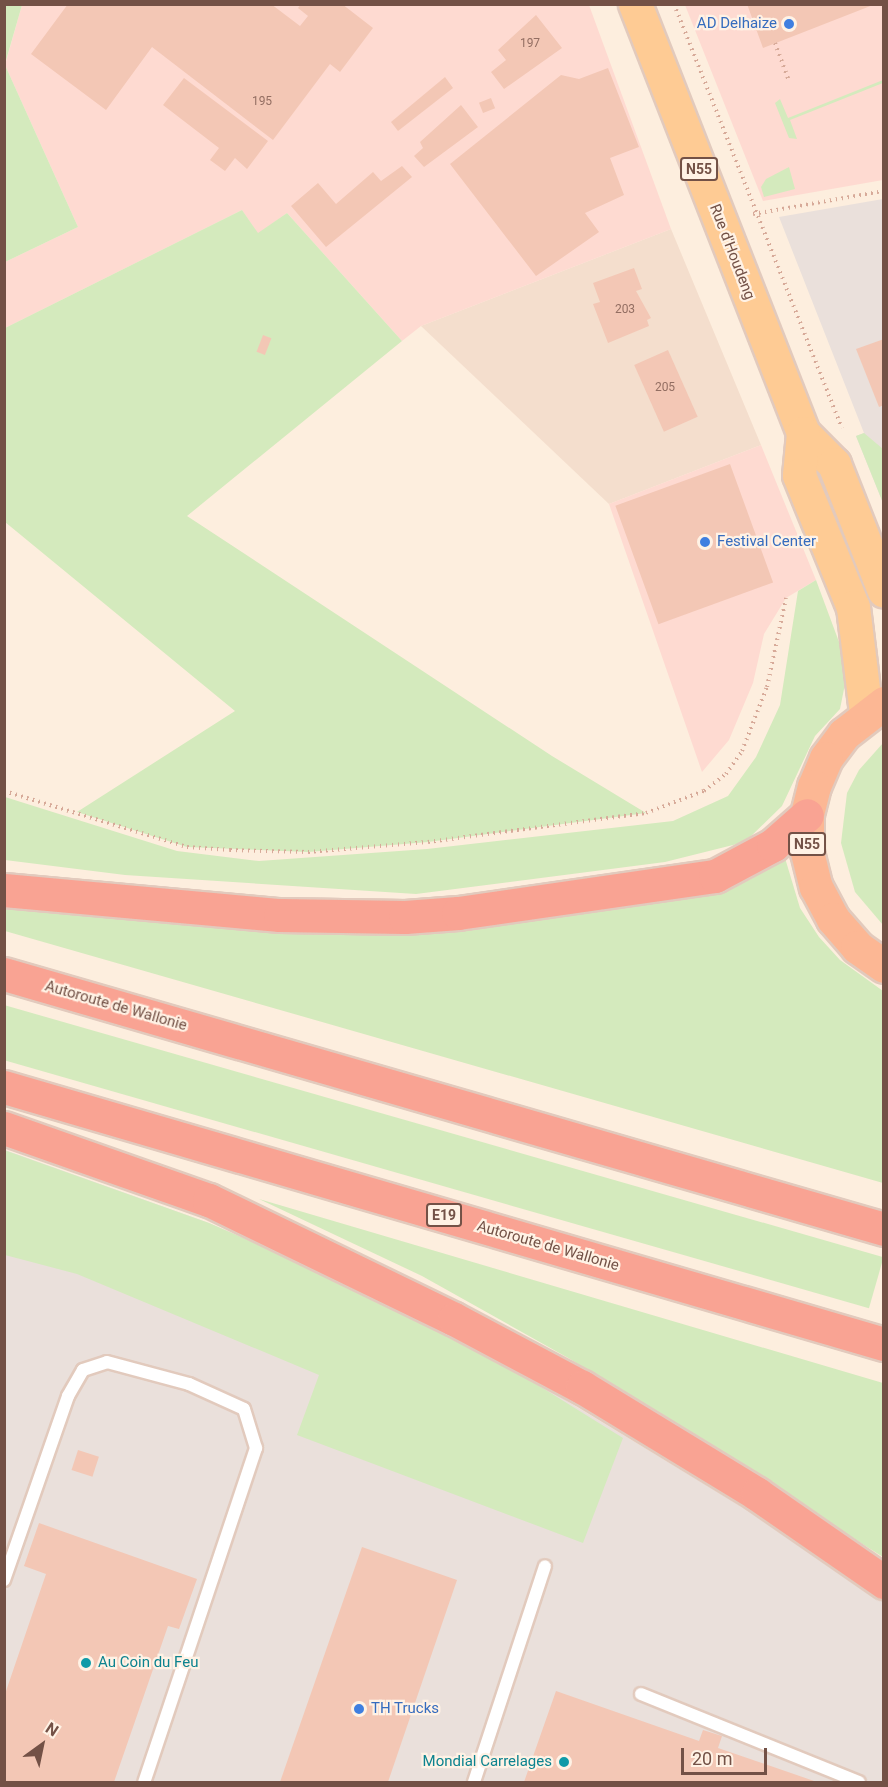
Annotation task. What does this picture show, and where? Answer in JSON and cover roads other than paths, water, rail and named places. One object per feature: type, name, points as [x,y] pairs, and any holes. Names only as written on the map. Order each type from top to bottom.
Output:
[{"type":"highway","name":"N55","points":[[875,708],[826,758],[814,786],[807,815],[807,852],[820,895],[833,919],[856,947],[884,966]]},
{"type":"highway","points":[[4,890],[279,915],[405,917],[458,914],[715,876],[773,845],[807,815]]},
{"type":"highway","name":"Autoroute de Wallonie","points":[[4,974],[884,1229]]},
{"type":"highway","name":"Autoroute de Wallonie","points":[[4,1087],[884,1344]]},
{"type":"highway","points":[[4,1128],[209,1200],[454,1319],[582,1388],[747,1488],[884,1582]]},
{"type":"main road","name":"Rue d'Houdeng","points":[[635,4],[803,433],[834,464],[884,591]]},
{"type":"main road","name":"Rue d'Houdeng","points":[[803,433],[799,475],[853,607],[875,708]]},
{"type":"lane","points":[[4,1580],[68,1396],[82,1370],[107,1362],[189,1384],[244,1409],[256,1448],[144,1782]]},
{"type":"lane","points":[[474,1782],[545,1566]]},
{"type":"lane","points":[[641,1695],[859,1782]]},
{"type":"place","name":"AD Delhaize","points":[[789,24]]},
{"type":"place","name":"Festival Center","points":[[705,542]]},
{"type":"place","name":"Au Coin du Feu","points":[[86,1663]]},
{"type":"place","name":"TH Trucks","points":[[359,1709]]},
{"type":"place","name":"Mondial Carrelages","points":[[564,1762]]}]
